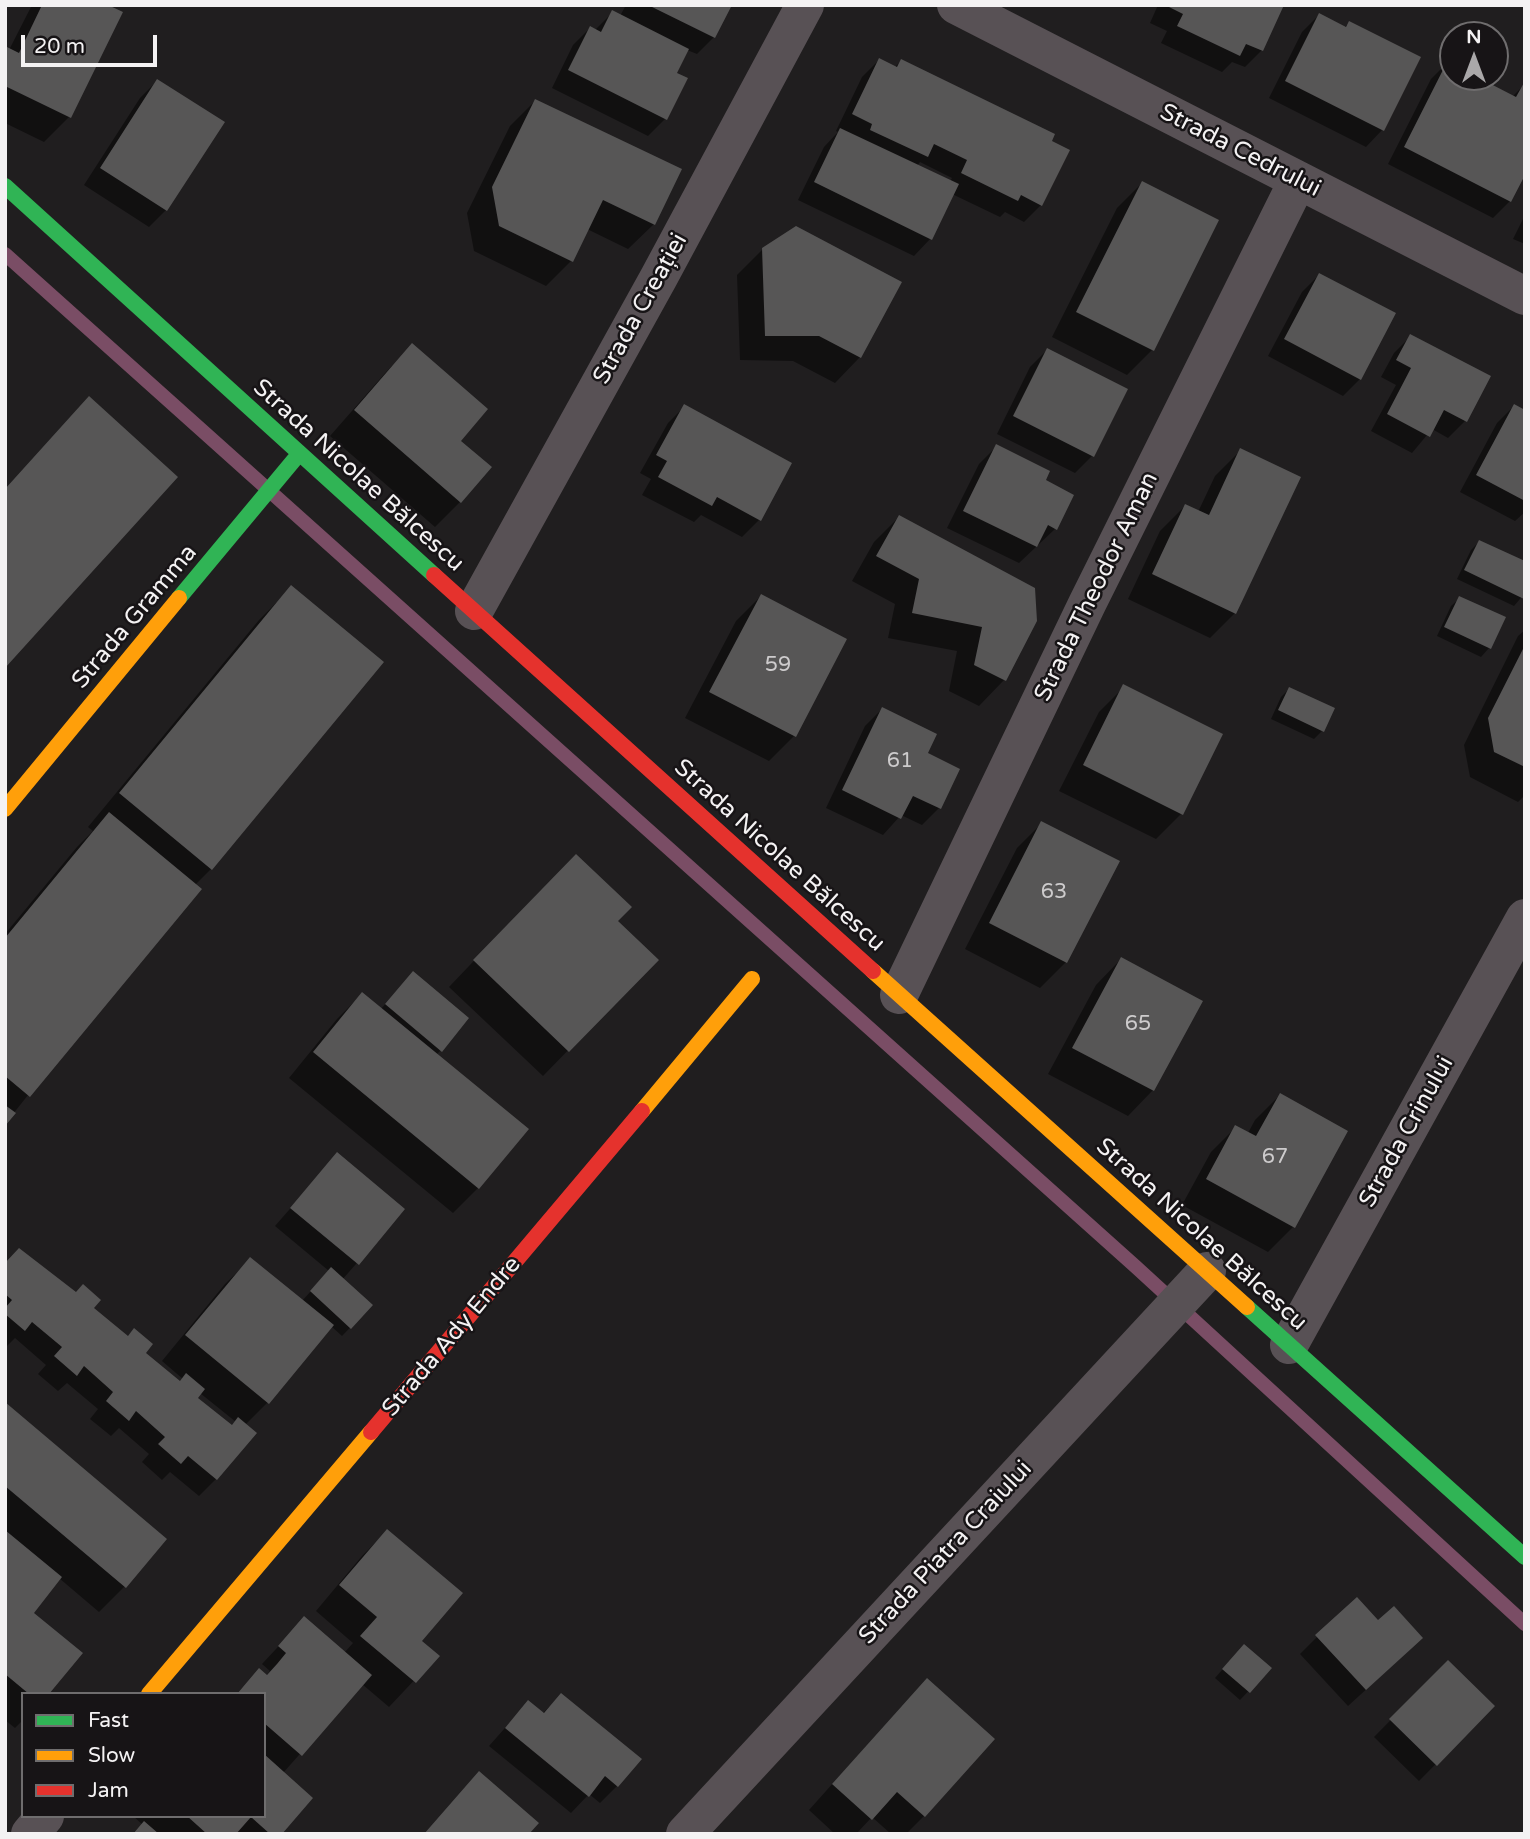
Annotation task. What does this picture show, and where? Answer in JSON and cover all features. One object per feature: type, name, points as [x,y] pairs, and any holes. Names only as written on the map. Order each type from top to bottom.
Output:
[{"type":"street","name":"Strada Creației","points":[[474,611],[627,337],[805,5]]},
{"type":"street","name":"Strada Cedrului","points":[[956,5],[1525,296]]},
{"type":"street","name":"Strada Theodor Aman","points":[[899,995],[1087,604],[1298,180]]},
{"type":"street","name":"Strada Nicolae Bălcescu","points":[[5,186],[899,995],[1198,1280],[1289,1345],[1525,1557]]},
{"type":"street","name":"Strada Gramma","points":[[5,809],[299,454]]},
{"type":"street","name":"Strada Crinului","points":[[1289,1345],[1525,918]]},
{"type":"street","name":"Strada Ady Endre","points":[[151,1692],[752,979]]},
{"type":"street","name":"Strada Piatra Craiului","points":[[685,1834],[1198,1280]]},
{"type":"street","points":[[30,1834],[43,1818]]},
{"type":"building","points":[[42,5],[108,5],[123,12],[71,118],[5,86],[5,46],[19,53]]},
{"type":"building","points":[[648,5],[732,5],[715,38]]},
{"type":"building","points":[[1165,5],[1284,5],[1263,51],[1246,44],[1240,56],[1177,26],[1183,14]]},
{"type":"building","points":[[612,10],[689,49],[677,73],[688,78],[667,120],[568,70],[590,26],[601,32]]},
{"type":"building","points":[[1319,13],[1346,27],[1349,21],[1421,57],[1384,131],[1285,81]]},
{"type":"building","points":[[879,58],[897,67],[901,59],[1055,134],[1052,141],[1070,150],[1042,206],[1021,195],[1018,201],[961,173],[967,160],[934,144],[928,157],[870,130],[872,124],[852,114]]},
{"type":"building","points":[[1439,78],[1439,91],[1504,91],[1516,97],[1525,81],[1525,175],[1511,202],[1404,147]]},
{"type":"building","points":[[157,79],[225,122],[167,211],[100,168]]},
{"type":"building","points":[[535,99],[682,169],[655,225],[603,200],[573,262],[499,226],[492,187]]},
{"type":"building","points":[[840,128],[959,184],[932,240],[814,182]]},
{"type":"building","points":[[1142,181],[1219,220],[1154,351],[1076,312]]},
{"type":"building","points":[[796,226],[902,282],[861,358],[819,336],[765,336],[762,248]]},
{"type":"building","points":[[1319,273],[1396,313],[1361,380],[1284,339]]},
{"type":"building","points":[[1410,334],[1491,376],[1467,422],[1444,410],[1430,437],[1387,414],[1411,368],[1396,360]]},
{"type":"building","points":[[412,343],[488,409],[461,441],[492,467],[461,503],[354,410]]},
{"type":"building","points":[[1047,348],[1128,389],[1094,457],[1013,416]]},
{"type":"building","points":[[89,396],[178,477],[5,668],[5,489]]},
{"type":"building","points":[[684,404],[792,463],[761,521],[717,497],[712,506],[658,477],[667,461],[656,455]]},
{"type":"building","points":[[1514,404],[1525,410],[1525,501],[1476,475]]},
{"type":"building","points":[[996,444],[1050,471],[1046,480],[1074,495],[1057,530],[1048,525],[1037,547],[963,511]]},
{"type":"building","points":[[1240,448],[1301,477],[1236,614],[1152,574],[1185,504],[1209,515]]},
{"type":"building","points":[[899,515],[1035,588],[1037,621],[1006,681],[974,665],[982,627],[912,613],[919,579],[876,556]]},
{"type":"building","points":[[1479,540],[1525,561],[1524,599],[1464,570]]},
{"type":"building","points":[[291,585],[384,662],[212,870],[119,793]]},
{"type":"building","points":[[761,594],[847,639],[796,737],[709,692]]},
{"type":"building","points":[[1459,596],[1506,617],[1491,649],[1444,627]]},
{"type":"building","points":[[1525,645],[1525,767],[1494,752],[1488,718]]},
{"type":"building","points":[[1123,684],[1223,734],[1183,815],[1083,765]]},
{"type":"building","points":[[1289,687],[1335,708],[1324,732],[1278,710]]},
{"type":"building","points":[[882,707],[937,734],[928,753],[960,769],[941,809],[913,796],[901,819],[842,790]]},
{"type":"building","points":[[109,812],[202,889],[30,1097],[5,1076],[5,938]]},
{"type":"building","points":[[1041,821],[1120,861],[1067,963],[989,923]]},
{"type":"building","points":[[576,854],[632,907],[618,921],[659,960],[569,1052],[473,960]]},
{"type":"building","points":[[1121,957],[1203,1001],[1154,1091],[1072,1048]]},
{"type":"building","points":[[413,971],[469,1018],[442,1052],[385,1004]]},
{"type":"building","points":[[362,992],[529,1129],[479,1189],[313,1052]]},
{"type":"building","points":[[1280,1093],[1348,1131],[1295,1228],[1206,1179],[1235,1125],[1256,1136]]},
{"type":"building","points":[[5,1105],[16,1113],[5,1126]]},
{"type":"building","points":[[337,1152],[405,1209],[359,1265],[290,1208]]},
{"type":"building","points":[[19,1248],[76,1292],[83,1284],[101,1300],[94,1308],[128,1336],[134,1328],[153,1344],[146,1353],[180,1381],[186,1373],[205,1389],[198,1398],[232,1425],[238,1417],[257,1433],[217,1480],[188,1456],[181,1464],[158,1444],[165,1437],[136,1411],[129,1421],[106,1401],[113,1392],[84,1366],[77,1376],[54,1356],[62,1347],[32,1322],[25,1331],[5,1314],[5,1308],[12,1300],[5,1294],[5,1263]]},
{"type":"building","points":[[250,1257],[334,1325],[269,1404],[185,1335]]},
{"type":"building","points":[[331,1267],[373,1305],[351,1329],[310,1291]]},
{"type":"building","points":[[5,1402],[167,1539],[126,1588],[5,1486]]},
{"type":"building","points":[[387,1529],[463,1593],[422,1641],[440,1656],[416,1683],[360,1636],[377,1617],[339,1585]]},
{"type":"building","points":[[5,1530],[62,1577],[34,1613],[83,1653],[51,1692],[27,1692],[5,1674]]},
{"type":"building","points":[[1357,1597],[1378,1620],[1394,1606],[1423,1638],[1366,1690],[1315,1635]]},
{"type":"building","points":[[304,1616],[372,1675],[302,1756],[266,1725],[266,1692],[239,1692],[259,1668],[267,1675],[277,1664],[286,1653],[278,1646]]},
{"type":"building","points":[[1244,1644],[1272,1668],[1250,1693],[1222,1669]]},
{"type":"building","points":[[1448,1660],[1495,1706],[1437,1766],[1389,1719]]},
{"type":"building","points":[[927,1678],[995,1739],[925,1817],[897,1792],[872,1820],[832,1784]]},
{"type":"building","points":[[561,1693],[642,1759],[618,1787],[605,1776],[589,1797],[505,1728],[528,1700],[544,1713]]},
{"type":"building","points":[[266,1756],[313,1798],[282,1834],[270,1834],[252,1818],[266,1818]]},
{"type":"building","points":[[479,1771],[539,1823],[529,1834],[424,1834]]},
{"type":"building","points":[[189,1818],[250,1818],[236,1834],[207,1834]]},
{"type":"building","points":[[144,1821],[159,1834],[133,1834]]},
{"type":"waterway","points":[[5,254],[1136,1267],[1525,1624]]},
{"type":"traffic: fast","points":[[5,186],[434,575]]},
{"type":"traffic: fast","points":[[179,598],[299,454]]},
{"type":"traffic: fast","points":[[1247,1307],[1525,1557]]},
{"type":"traffic: slow","points":[[5,809],[179,598]]},
{"type":"traffic: slow","points":[[873,971],[1247,1307]]},
{"type":"traffic: slow","points":[[642,1111],[752,979]]},
{"type":"traffic: slow","points":[[151,1692],[371,1432]]},
{"type":"traffic: jam","points":[[434,575],[873,971]]},
{"type":"traffic: jam","points":[[371,1432],[642,1111]]}]
